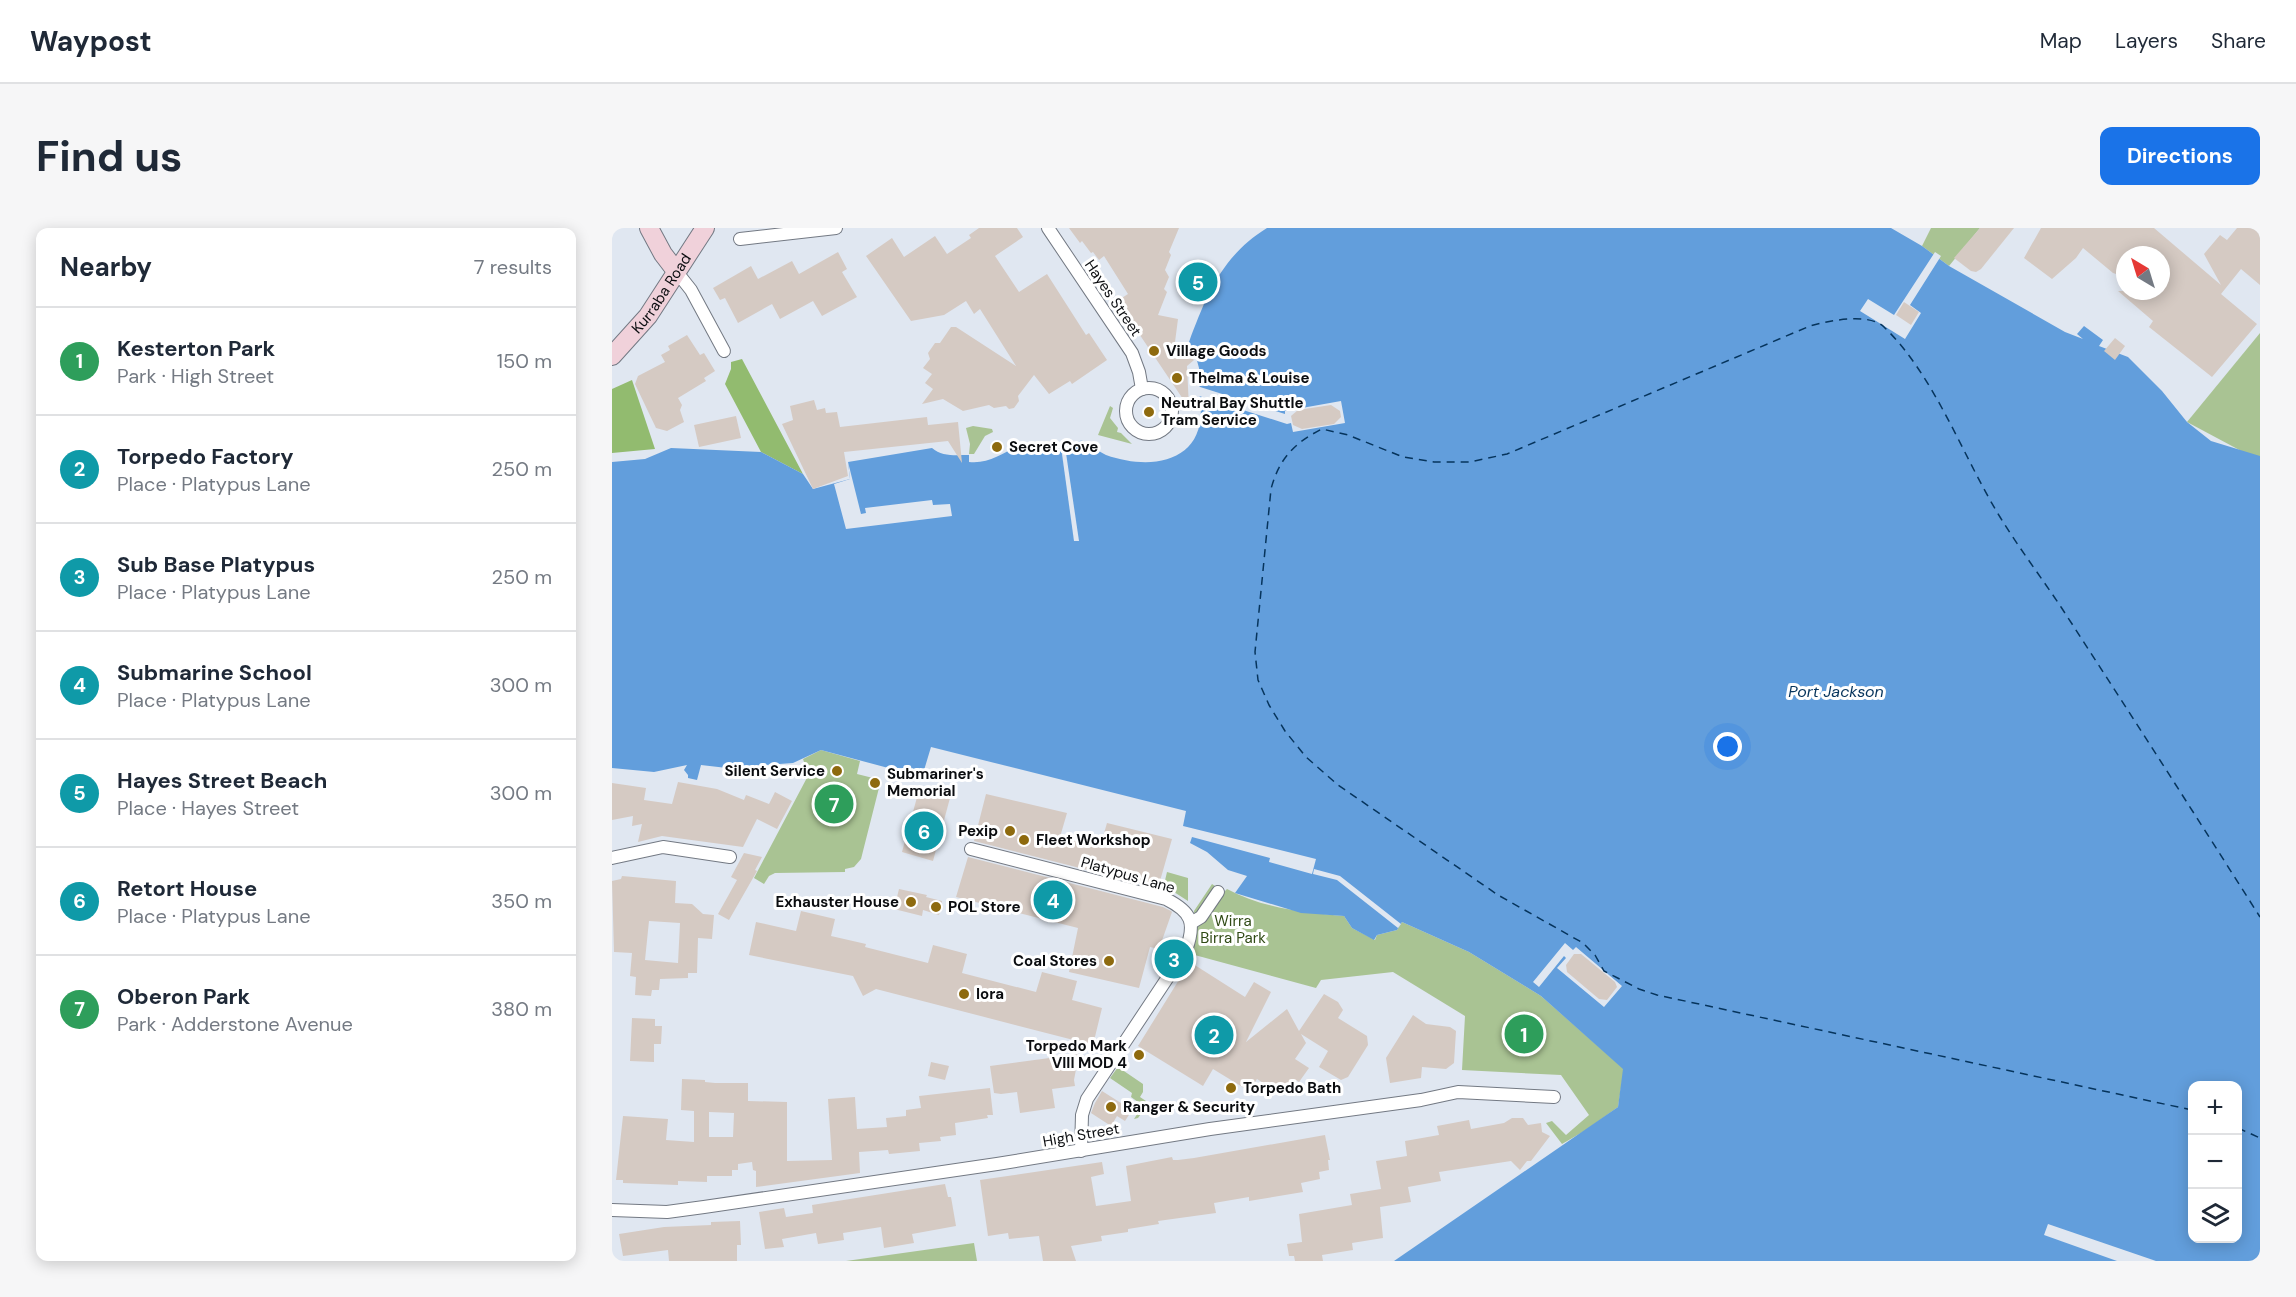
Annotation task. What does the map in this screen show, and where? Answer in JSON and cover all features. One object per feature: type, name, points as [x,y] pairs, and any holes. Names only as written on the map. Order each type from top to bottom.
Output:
[{"type":"main road","points":[[649,228],[663,254],[676,271]]},
{"type":"main road","name":"Kurraba Road","points":[[612,356],[638,330],[705,228]]},
{"type":"street","points":[[740,239],[836,228]]},
{"type":"street","name":"Hayes Street","points":[[1048,228],[1132,353],[1142,389]]},
{"type":"street","points":[[676,271],[690,290],[724,351]]},
{"type":"street","points":[[612,858],[663,847],[730,857]]},
{"type":"street","name":"Platypus Lane","points":[[971,849],[1166,899],[1185,911],[1191,923]]},
{"type":"street","points":[[1081,1150],[1082,1115],[1087,1098],[1186,950],[1192,929],[1191,923],[1201,917],[1218,892]]},
{"type":"street","name":"High Street","points":[[612,1210],[667,1212],[1081,1150],[1139,1139],[1420,1100],[1458,1092],[1554,1097]]},
{"type":"green space","points":[[1931,228],[1980,228],[1949,266],[1922,246]]},
{"type":"green space","points":[[2260,333],[2260,461],[2187,422]]},
{"type":"green space","points":[[742,359],[803,474],[761,452],[725,384],[731,369],[731,362]]},
{"type":"green space","points":[[632,380],[655,449],[612,453],[612,389]]},
{"type":"green space","points":[[1110,406],[1113,408],[1110,418],[1118,428],[1117,432],[1132,444],[1098,435]]},
{"type":"green space","points":[[973,426],[992,429],[993,432],[985,436],[974,454],[969,454],[970,444],[966,428]]},
{"type":"green space","points":[[821,750],[860,761],[857,774],[881,780],[861,859],[854,867],[845,869],[845,872],[775,873],[769,876],[764,884],[754,878],[810,772],[803,768],[805,765],[803,759]]},
{"type":"green space","points":[[1167,872],[1188,878],[1188,901],[1174,892],[1163,889]]},
{"type":"green space","name":"Wirra Birra Park","points":[[1212,884],[1224,892],[1227,889],[1269,905],[1344,916],[1352,928],[1375,940],[1377,935],[1397,930],[1402,922],[1469,952],[1541,996],[1624,1069],[1618,1107],[1562,1144],[1546,1123],[1552,1121],[1566,1135],[1589,1115],[1561,1075],[1462,1070],[1465,1016],[1393,972],[1321,980],[1316,988],[1191,954],[1196,934],[1194,911]]},
{"type":"green space","points":[[1118,1067],[1143,1084],[1140,1097],[1149,1103],[1138,1118],[1134,1119],[1141,1108],[1136,1105],[1138,1102],[1131,1097],[1132,1093],[1110,1078]]},
{"type":"green space","points":[[974,1243],[977,1261],[846,1261]]},
{"type":"water","name":"Port Jackson","points":[[1267,228],[1891,228],[1922,246],[1949,266],[2065,332],[2083,339],[2077,334],[2084,326],[2103,340],[2099,346],[2128,357],[2162,391],[2187,422],[2211,441],[2260,456],[2260,1261],[1394,1261],[1618,1107],[1623,1069],[1541,996],[1469,952],[1402,922],[1397,930],[1377,935],[1374,940],[1352,928],[1344,916],[1301,913],[1235,893],[1247,876],[1228,870],[1207,852],[1190,843],[1192,837],[1270,858],[1269,862],[1312,874],[1316,859],[1183,826],[1186,811],[931,747],[922,777],[821,750],[793,763],[727,768],[701,765],[697,780],[688,778],[684,770],[687,765],[654,772],[612,768],[612,462],[645,459],[671,448],[761,452],[803,474],[813,489],[850,479],[848,462],[932,448],[945,454],[969,455],[969,462],[986,461],[1032,443],[1070,445],[1081,441],[1106,455],[1124,460],[1159,461],[1174,457],[1186,449],[1195,437],[1200,421],[1199,368],[1189,342],[1210,292],[1238,251]]},
{"type":"pier","points":[[1935,252],[1941,256],[1910,305],[1921,313],[1905,339],[1860,311],[1868,299],[1894,315]]},
{"type":"pier","points":[[1197,386],[1285,414],[1285,411],[1341,401],[1345,423],[1293,432],[1291,423],[1287,424],[1196,395]]},
{"type":"pier","points":[[1066,453],[1079,541],[1074,541],[1062,454]]},
{"type":"pier","points":[[848,462],[861,514],[866,513],[865,508],[932,500],[933,505],[950,504],[952,516],[846,529],[834,484],[850,479]]},
{"type":"pier","points":[[1314,869],[1340,876],[1401,924],[1398,928],[1337,880],[1313,874]]},
{"type":"pier","points":[[1565,943],[1573,950],[1576,947],[1622,986],[1604,1007],[1557,968],[1566,958],[1564,956],[1539,987],[1533,982]]},
{"type":"pier","points":[[2048,1224],[2156,1261],[2117,1261],[2044,1235]]},
{"type":"building","points":[[979,228],[1017,228],[1023,237],[995,256],[1019,292],[1047,274],[1086,335],[1089,333],[1107,360],[1072,384],[1070,381],[1049,394],[1034,375],[1018,396],[1019,401],[1014,408],[1009,409],[1006,406],[994,408],[989,405],[963,411],[943,399],[922,404],[933,389],[925,383],[932,374],[923,368],[930,359],[928,353],[935,343],[940,343],[951,327],[956,327],[1016,366],[980,309],[974,314],[966,301],[944,315],[911,321],[866,256],[892,238],[904,257],[935,236],[947,254],[971,238],[969,235]]},
{"type":"building","points":[[1069,228],[1179,228],[1169,252],[1171,255],[1165,270],[1169,277],[1164,289],[1167,292],[1158,315],[1178,319],[1175,342],[1194,360],[1187,366],[1189,408],[1117,301],[1128,294],[1104,256],[1099,260],[1082,241],[1080,243]]},
{"type":"building","points":[[1980,228],[2014,228],[1981,269],[1976,272],[1971,271],[1954,258]]},
{"type":"building","points":[[2041,228],[2154,228],[2221,285],[2204,254],[2220,235],[2227,240],[2237,228],[2260,228],[2260,285],[2241,269],[2221,294],[2257,324],[2212,377],[2149,327],[2153,321],[2128,300],[2170,300],[2170,246],[2116,246],[2116,274],[2083,248],[2076,258],[2052,279],[2024,258]]},
{"type":"building","points":[[838,252],[847,269],[842,272],[857,297],[822,316],[813,301],[780,319],[772,304],[738,323],[725,298],[720,300],[713,288],[751,266],[758,279],[792,261],[799,274]]},
{"type":"building","points":[[1904,302],[1919,312],[1911,325],[1896,315]]},
{"type":"building","points":[[687,335],[700,355],[704,353],[715,371],[704,378],[706,381],[678,398],[682,405],[680,410],[684,422],[667,431],[656,428],[635,384],[638,376],[665,362],[661,355],[670,350],[668,346]]},
{"type":"building","points":[[2115,338],[2125,346],[2115,360],[2104,351]]},
{"type":"building","points":[[814,400],[817,410],[825,408],[826,413],[837,412],[840,427],[927,417],[928,425],[958,422],[962,463],[948,441],[844,452],[848,476],[813,489],[782,424],[793,420],[790,406]]},
{"type":"building","points":[[1331,405],[1340,411],[1341,417],[1334,424],[1302,429],[1293,425],[1291,416],[1298,410]]},
{"type":"building","points":[[736,416],[741,438],[699,447],[694,425]]},
{"type":"building","points":[[678,782],[717,789],[744,800],[746,795],[769,804],[775,792],[792,801],[777,829],[757,819],[743,847],[662,836],[638,842],[642,824],[632,826],[633,816],[612,820],[612,783],[646,788],[644,800],[672,804]]},
{"type":"building","points":[[919,790],[950,798],[933,861],[902,852]]},
{"type":"building","name":"Fleet Workshop","points":[[986,794],[1067,813],[1060,837],[1100,847],[1107,823],[1172,839],[1158,888],[974,841]]},
{"type":"building","points":[[744,853],[762,857],[755,870],[757,871],[729,920],[718,914],[737,880],[731,877]]},
{"type":"building","points":[[968,857],[1163,907],[1171,911],[1159,949],[1150,947],[1139,988],[1069,972],[1078,928],[956,897]]},
{"type":"building","points":[[622,876],[676,881],[675,903],[692,904],[703,914],[714,915],[712,939],[698,938],[697,973],[688,973],[688,978],[660,979],[659,990],[652,990],[651,996],[635,995],[636,977],[630,976],[632,953],[614,952],[612,881],[621,879]],"holes":[[[649,921],[680,923],[678,963],[645,960]]]},
{"type":"building","name":"Exhauster House","points":[[899,889],[942,901],[939,915],[923,910],[922,916],[894,909]]},
{"type":"building","name":"Iora","points":[[801,911],[835,919],[831,936],[928,963],[933,945],[967,954],[962,973],[1036,992],[1042,972],[1077,981],[1072,1000],[1102,1008],[1093,1045],[876,989],[863,996],[853,976],[749,955],[756,922],[796,931]]},
{"type":"building","points":[[1574,954],[1581,954],[1615,982],[1617,987],[1607,1000],[1599,999],[1567,972],[1566,965]]},
{"type":"building","points":[[1190,962],[1245,997],[1254,982],[1271,992],[1246,1042],[1287,1009],[1299,1031],[1324,994],[1338,1002],[1343,1010],[1338,1018],[1367,1036],[1368,1045],[1348,1077],[1341,1080],[1319,1067],[1328,1051],[1301,1034],[1306,1043],[1295,1059],[1309,1068],[1299,1082],[1296,1080],[1292,1089],[1286,1085],[1282,1091],[1274,1086],[1273,1089],[1257,1079],[1249,1091],[1213,1069],[1203,1086],[1138,1046]]},
{"type":"building","points":[[1413,1015],[1426,1024],[1450,1027],[1456,1031],[1454,1063],[1446,1069],[1422,1067],[1421,1078],[1390,1083],[1386,1058]]},
{"type":"building","points":[[632,1018],[655,1019],[655,1026],[662,1026],[661,1044],[654,1044],[654,1062],[630,1061]]},
{"type":"building","points":[[1079,1054],[1075,1086],[1052,1089],[1055,1108],[1020,1113],[1017,1092],[994,1093],[990,1066]]},
{"type":"building","points":[[931,1062],[949,1066],[945,1080],[928,1076]]},
{"type":"building","points":[[682,1079],[715,1083],[748,1083],[748,1101],[787,1102],[787,1161],[832,1160],[828,1099],[855,1097],[857,1129],[887,1127],[886,1118],[906,1116],[906,1110],[921,1108],[919,1096],[990,1088],[993,1115],[987,1115],[988,1118],[955,1123],[956,1135],[940,1137],[941,1141],[919,1143],[920,1151],[889,1154],[888,1150],[859,1152],[860,1173],[756,1187],[756,1171],[753,1170],[752,1162],[738,1164],[738,1170],[732,1170],[732,1176],[707,1176],[707,1182],[678,1181],[678,1185],[623,1183],[623,1180],[616,1180],[623,1116],[668,1119],[666,1140],[694,1142],[694,1111],[681,1110]],"holes":[[[709,1112],[734,1113],[733,1137],[709,1137]]]},
{"type":"building","name":"Ranger & Security","points":[[1102,1091],[1132,1110],[1125,1121],[1117,1116],[1111,1126],[1091,1113]]},
{"type":"building","points":[[1512,1118],[1523,1118],[1528,1125],[1541,1123],[1542,1132],[1550,1136],[1531,1161],[1527,1161],[1520,1170],[1511,1161],[1439,1172],[1441,1181],[1408,1187],[1411,1202],[1380,1207],[1383,1238],[1352,1243],[1353,1250],[1322,1255],[1323,1261],[1295,1261],[1294,1256],[1289,1256],[1287,1244],[1302,1242],[1299,1214],[1352,1205],[1350,1194],[1381,1189],[1376,1161],[1407,1156],[1405,1141],[1439,1135],[1437,1126],[1469,1120],[1471,1129],[1504,1123]]},
{"type":"building","points":[[1325,1135],[1330,1160],[1328,1160],[1329,1170],[1319,1172],[1320,1179],[1301,1183],[1303,1192],[1249,1201],[1249,1197],[1214,1203],[1216,1213],[1158,1221],[1159,1224],[1101,1236],[1102,1241],[1071,1246],[1076,1261],[1043,1261],[1039,1236],[1009,1239],[1008,1233],[988,1236],[980,1180],[1102,1162],[1104,1174],[1091,1177],[1096,1206],[1131,1201],[1126,1166],[1172,1157],[1173,1160],[1194,1158]]},
{"type":"building","points":[[945,1184],[948,1197],[951,1197],[956,1226],[912,1234],[914,1243],[884,1248],[881,1227],[843,1233],[844,1240],[818,1244],[816,1233],[782,1239],[784,1247],[765,1249],[759,1212],[784,1208],[786,1217],[813,1213],[812,1205]]},
{"type":"building","points":[[740,1221],[741,1245],[737,1245],[737,1261],[669,1261],[668,1250],[623,1256],[619,1234],[664,1227]]},
{"type":"ferry route","points":[[2188,1109],[1657,995],[1639,989],[1604,971],[1595,955],[1583,943],[1498,895],[1338,785],[1306,757],[1285,731],[1269,705],[1258,680],[1255,652],[1271,489],[1278,469],[1296,446],[1322,429],[1348,435],[1403,457],[1434,462],[1470,462],[1507,454],[1810,326],[1848,319],[1877,322],[1902,347],[1918,369],[2000,517],[2061,607],[2260,917]]},
{"type":"ferry route","points":[[2242,1130],[2260,1138]]},
{"type":"place","name":"Hayes Street Beach","points":[[1198,282]]},
{"type":"place","name":"Village Goods","points":[[1154,351]]},
{"type":"place","name":"Thelma & Louise","points":[[1177,378]]},
{"type":"place","name":"Neutral Bay Shuttle Tram Service","points":[[1149,412]]},
{"type":"place","name":"Secret Cove","points":[[997,447]]},
{"type":"place","name":"Silent Service","points":[[837,771]]},
{"type":"place","name":"Submariner's Memorial","points":[[875,783]]},
{"type":"place","name":"Oberon Park","points":[[834,804]]},
{"type":"place","name":"Retort House","points":[[924,831]]},
{"type":"place","name":"Pexip","points":[[1010,831]]},
{"type":"place","name":"Fleet Workshop","points":[[1024,840]]},
{"type":"place","name":"Submarine School","points":[[1053,900]]},
{"type":"place","name":"Exhauster House","points":[[911,902]]},
{"type":"place","name":"POL Store","points":[[936,907]]},
{"type":"place","name":"Sub Base Platypus","points":[[1174,959]]},
{"type":"place","name":"Coal Stores","points":[[1109,961]]},
{"type":"place","name":"Iora","points":[[964,994]]},
{"type":"place","name":"Kesterton Park","points":[[1524,1034]]},
{"type":"place","name":"Torpedo Factory","points":[[1214,1035]]},
{"type":"place","name":"Torpedo Mark VIII MOD 4","points":[[1139,1055]]},
{"type":"place","name":"Torpedo Bath","points":[[1231,1088]]},
{"type":"place","name":"Ranger & Security","points":[[1111,1107]]}]
